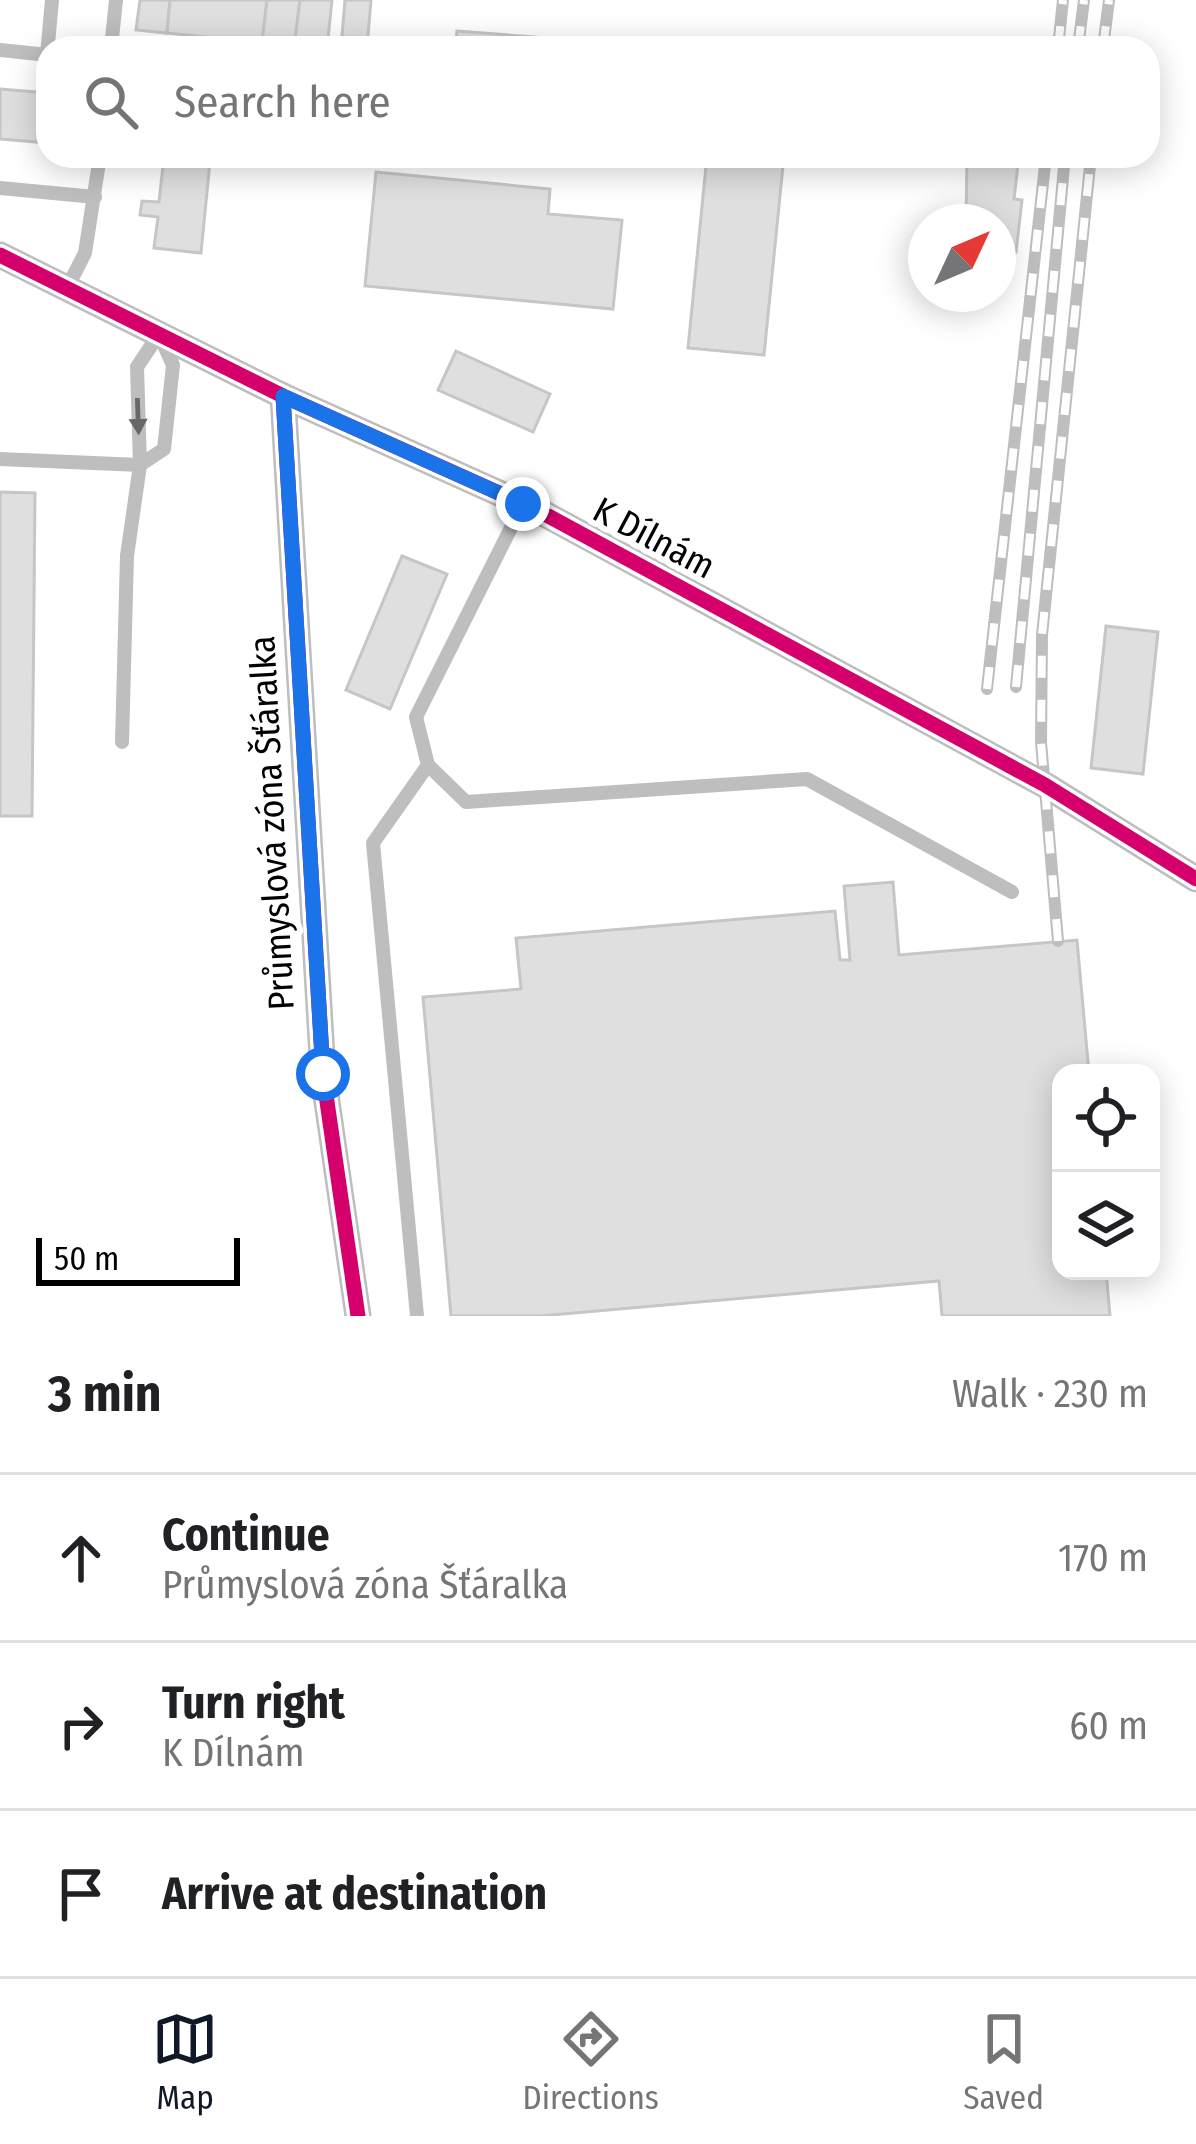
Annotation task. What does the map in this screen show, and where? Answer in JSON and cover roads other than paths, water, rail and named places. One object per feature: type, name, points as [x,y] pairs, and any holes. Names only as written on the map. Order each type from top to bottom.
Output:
[{"type":"street","name":"K Dílnám","points":[[0,255],[283,396],[523,504],[896,702],[1196,879]]},
{"type":"street","name":"Průmyslová zóna Šťáralka","points":[[283,396],[323,1074],[358,1316]]},
{"type":"lane","points":[[49,36],[52,0]]},
{"type":"lane","points":[[112,36],[116,0]]},
{"type":"lane","points":[[0,50],[36,54]]},
{"type":"lane","points":[[67,288],[86,253],[99,168]]},
{"type":"lane","points":[[0,188],[95,197]]},
{"type":"lane","points":[[0,459],[140,465],[164,449],[173,365],[159,334]]},
{"type":"lane","points":[[122,742],[127,556],[140,465],[137,368],[159,334]]},
{"type":"lane","points":[[523,504],[416,717],[428,765],[466,802],[807,778],[1012,892]]},
{"type":"lane","points":[[417,1316],[373,843],[428,765]]},
{"type":"railway","points":[[1059,36],[1063,0]]},
{"type":"railway","points":[[1080,36],[1084,0]]},
{"type":"railway","points":[[1104,36],[1109,0]]},
{"type":"railway","points":[[987,689],[1045,168]]},
{"type":"railway","points":[[1016,687],[1064,168]]},
{"type":"railway","points":[[1058,941],[1041,742],[1042,635],[1090,168]]}]
